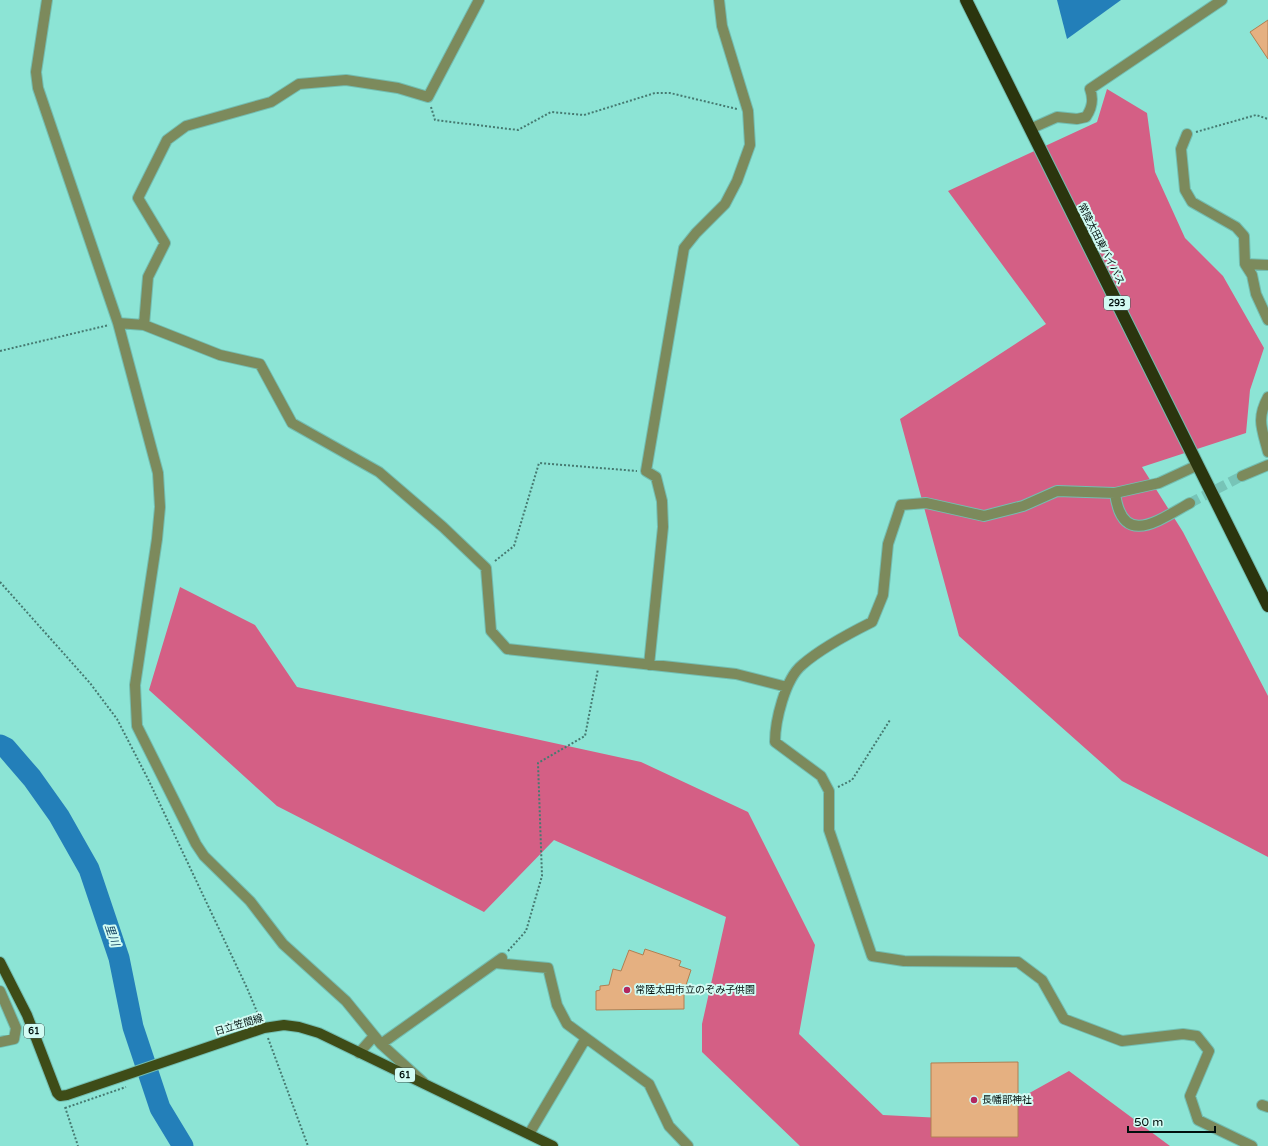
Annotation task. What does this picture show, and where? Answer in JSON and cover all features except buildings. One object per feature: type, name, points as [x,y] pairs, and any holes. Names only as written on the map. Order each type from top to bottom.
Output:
[{"type":"highway","name":"常陸太田東バイパス","points":[[966,0],[1268,606]]},
{"type":"main road","name":"61","points":[[0,962],[27,1015],[57,1093],[64,1095]]},
{"type":"main road","name":"日立笠間線","points":[[64,1095],[264,1028],[284,1025],[299,1027],[319,1033],[553,1146]]},
{"type":"street","points":[[47,0],[36,72],[38,88],[118,323],[153,448],[160,491],[157,539],[135,685],[137,726],[196,844],[204,856],[250,901],[283,944],[346,1001],[381,1044],[429,1087]]},
{"type":"street","points":[[144,325],[148,277],[165,243],[138,198],[167,140],[186,126],[271,102],[299,84],[346,80],[398,88],[428,97],[479,0]]},
{"type":"street","points":[[649,664],[663,527],[662,501],[656,477],[646,471],[684,248],[696,233],[725,204],[737,181],[750,144],[748,111],[722,26],[719,0]]},
{"type":"street","points":[[1030,129],[1057,117],[1077,119],[1086,117],[1092,109],[1092,95],[1090,89],[1222,0]]},
{"type":"street","points":[[1187,134],[1181,149],[1185,190],[1192,202],[1236,227],[1244,236],[1245,264],[1252,275],[1256,294],[1268,320]]},
{"type":"street","points":[[1245,264],[1268,265]]},
{"type":"street","points":[[118,323],[144,325],[220,354],[260,364],[292,423],[379,472],[443,527],[486,568],[491,631],[508,649],[736,674],[787,687]]},
{"type":"street","points":[[1268,397],[1261,411],[1261,426],[1268,452]]},
{"type":"street","points":[[1198,465],[1159,483],[1115,493],[1057,491],[1023,506],[984,516],[926,503],[901,506],[888,544],[883,595],[872,622],[850,634],[800,666],[787,687],[775,724],[775,742],[821,776],[829,791],[830,830],[872,956],[904,961],[1018,962],[1042,980],[1064,1019],[1122,1041],[1183,1034],[1197,1036],[1208,1051],[1190,1096],[1198,1120],[1252,1146]]},
{"type":"street","points":[[1242,476],[1268,465]]},
{"type":"street","points":[[1115,493],[1117,509],[1121,518],[1129,524],[1140,527],[1151,524],[1190,503]]},
{"type":"street","points":[[381,1044],[498,960],[548,968],[557,1005],[567,1024],[649,1084],[669,1126],[688,1146]]},
{"type":"street","points":[[0,991],[16,1028],[14,1039],[0,1042]]},
{"type":"street","points":[[359,1053],[374,1036]]},
{"type":"street","points":[[529,1134],[586,1038]]},
{"type":"path","points":[[428,97],[436,120],[518,130],[551,112],[584,115],[655,93],[670,93],[748,111]]},
{"type":"path","points":[[1187,134],[1256,115],[1268,119]]},
{"type":"path","points":[[0,351],[118,323]]},
{"type":"path","points":[[486,568],[514,546],[539,463],[646,471]]},
{"type":"path","points":[[0,582],[90,683],[117,719],[149,781],[247,988],[264,1028],[308,1146]]},
{"type":"path","points":[[498,960],[526,931],[542,876],[538,763],[585,736],[600,660]]},
{"type":"path","points":[[829,791],[852,780],[890,720]]},
{"type":"path","points":[[64,1095],[65,1108],[78,1146]]},
{"type":"path","points":[[65,1108],[72,1106]]},
{"type":"shaded area","points":[[1107,89],[1147,113],[1155,172],[1185,238],[1223,276],[1264,348],[1250,390],[1246,433],[1142,467],[1183,532],[1268,696],[1268,857],[1122,781],[959,636],[900,419],[1046,324],[948,191],[1097,122]]},
{"type":"shaded area","points":[[180,587],[255,625],[297,687],[641,762],[748,812],[815,945],[799,1034],[883,1115],[981,1120],[1069,1071],[1170,1146],[800,1146],[702,1052],[702,1024],[726,917],[554,840],[484,912],[277,806],[149,690]]},
{"type":"water","points":[[1057,0],[1121,0],[1067,39]]},
{"type":"waterway","name":"里川","points":[[0,745],[6,748],[32,778],[59,816],[89,869],[119,958],[133,1027],[160,1108],[183,1146]]},
{"type":"tunnel","points":[[1190,503],[1242,476]]},
{"type":"place","name":"常陸太田市立のぞみ子供園","points":[[627,990]]},
{"type":"place","name":"長幡部神社","points":[[974,1100]]}]
